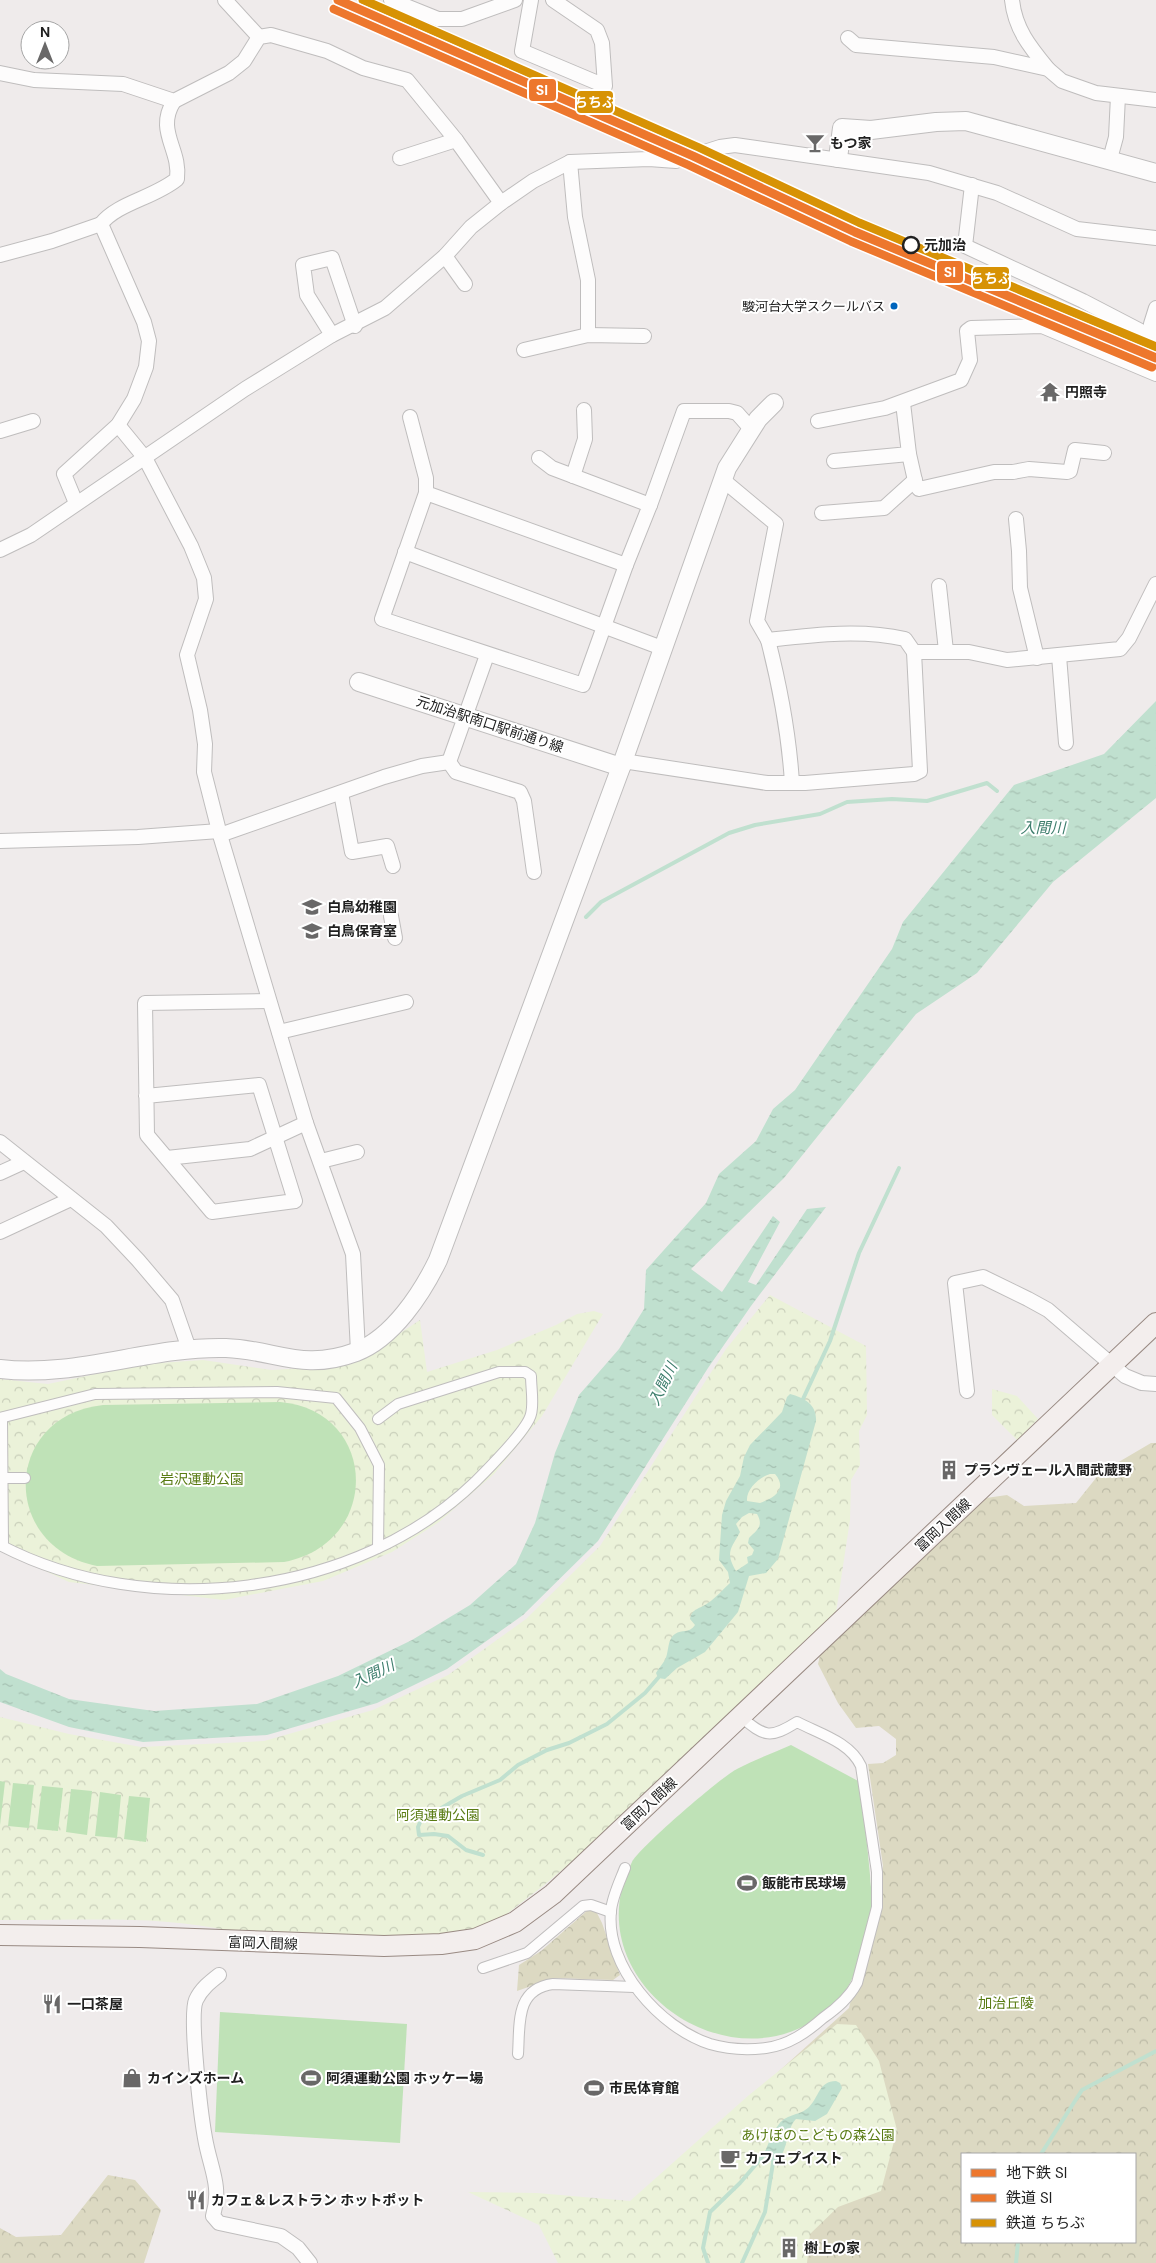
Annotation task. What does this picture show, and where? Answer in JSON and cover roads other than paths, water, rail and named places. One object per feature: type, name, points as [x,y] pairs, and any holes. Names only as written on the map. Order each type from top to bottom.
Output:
[{"type":"main road","name":"富岡入間線","points":[[0,1935],[140,1937],[384,1946],[441,1944],[475,1939],[515,1922],[553,1894],[1114,1365],[1156,1323]]},
{"type":"street","points":[[225,0],[259,36]]},
{"type":"street","points":[[392,0],[438,19],[462,19],[514,0]]},
{"type":"street","points":[[531,0],[522,51],[604,86],[602,44],[597,30],[553,0]]},
{"type":"street","points":[[1012,0],[1016,23],[1024,39],[1048,69],[1062,81],[1096,93],[1156,100]]},
{"type":"street","points":[[259,36],[271,35],[327,51],[363,68],[407,80],[456,140],[501,203]]},
{"type":"street","points":[[0,255],[52,241],[101,224],[110,212],[146,198],[177,179],[178,170],[166,126],[167,112],[174,101],[229,73],[244,61],[259,36]]},
{"type":"street","points":[[848,38],[856,45],[994,56],[1048,69]]},
{"type":"street","points":[[0,73],[34,80],[123,84],[174,101]]},
{"type":"street","points":[[1110,159],[1116,137],[1118,96]]},
{"type":"street","points":[[838,158],[842,128],[871,130],[961,120],[975,122],[1156,173]]},
{"type":"street","points":[[400,158],[456,140]]},
{"type":"street","points":[[0,550],[31,536],[76,503],[245,389],[332,336],[355,326],[384,308],[406,292],[445,256],[471,227],[501,203],[533,181],[570,162],[614,159],[676,161],[728,145],[838,158],[912,170],[997,192],[1077,229],[1156,238]]},
{"type":"street","points":[[570,162],[575,217],[588,280],[588,335]]},
{"type":"street","points":[[972,185],[965,246],[1076,298],[1154,338]]},
{"type":"street","points":[[76,503],[64,474],[118,425],[134,399],[146,367],[149,340],[144,322],[101,224]]},
{"type":"street","points":[[445,256],[464,284]]},
{"type":"street","points":[[332,336],[308,295],[303,265],[332,258],[355,326]]},
{"type":"street","points":[[818,421],[903,402],[961,380],[969,364],[967,331],[971,328],[1042,326],[1156,373],[1152,324],[1156,308]]},
{"type":"street","points":[[524,350],[588,335],[644,336]]},
{"type":"street","points":[[0,1369],[52,1371],[189,1349],[228,1348],[295,1361],[326,1360],[358,1351],[382,1336],[408,1310],[425,1287],[438,1260],[622,764],[727,468],[758,420],[774,402]]},
{"type":"street","points":[[903,402],[909,454],[919,489],[994,472],[1014,472],[1029,469],[1067,472],[1070,471],[1075,450],[1104,452]]},
{"type":"street","points":[[573,476],[585,439],[584,410]]},
{"type":"street","points":[[410,417],[426,478],[426,493],[382,619],[583,685],[684,411],[729,411],[737,413],[752,430]]},
{"type":"street","points":[[0,430],[33,421]]},
{"type":"street","points":[[118,425],[145,458],[191,546],[204,578],[206,599],[187,655],[200,710],[205,744],[204,772],[219,833],[306,1123],[353,1254],[358,1351]]},
{"type":"street","points":[[834,462],[909,454]]},
{"type":"street","points":[[540,458],[552,468],[650,505]]},
{"type":"street","points":[[723,480],[776,524],[757,621],[768,640],[781,691],[790,748],[792,783]]},
{"type":"street","points":[[822,513],[884,508],[915,480]]},
{"type":"street","points":[[426,493],[626,565]]},
{"type":"street","points":[[1016,519],[1020,551],[1020,588],[1037,658]]},
{"type":"street","points":[[406,552],[662,648]]},
{"type":"street","points":[[914,652],[969,652],[1007,660],[1120,649],[1129,638],[1156,584]]},
{"type":"street","points":[[939,586],[946,651]]},
{"type":"street","points":[[622,764],[767,783],[792,783],[914,774],[920,771],[914,652],[905,639],[883,635],[829,634],[768,640]]},
{"type":"street","points":[[450,762],[487,655]]},
{"type":"street","points":[[1059,656],[1066,743]]},
{"type":"street","name":"元加治駅南口駅前通り線","points":[[359,682],[622,764]]},
{"type":"street","points":[[0,841],[219,833],[422,766],[450,762]]},
{"type":"street","points":[[450,762],[456,772],[520,792],[524,801],[534,872]]},
{"type":"street","points":[[341,793],[352,852],[387,846],[393,866]]},
{"type":"street","points":[[391,916],[395,938]]},
{"type":"street","points":[[146,1096],[260,1085],[295,1201],[212,1212],[147,1135],[146,1096],[145,1004],[270,1001]]},
{"type":"street","points":[[279,1032],[406,1002]]},
{"type":"street","points":[[166,1158],[250,1149],[306,1123]]},
{"type":"street","points":[[0,1142],[106,1226],[138,1260],[172,1300],[189,1349]]},
{"type":"street","points":[[321,1161],[357,1152]]},
{"type":"street","points":[[0,1174],[24,1162]]},
{"type":"street","points":[[0,1232],[71,1199]]},
{"type":"street","points":[[968,1391],[954,1284],[983,1277],[1048,1310],[1125,1376],[1142,1383],[1156,1384]]},
{"type":"street","points":[[378,1419],[398,1404],[499,1372],[525,1372],[531,1376],[532,1415],[495,1462],[440,1512],[378,1548],[334,1565],[227,1589],[158,1589],[112,1582],[63,1570],[2,1546],[1,1419],[95,1394],[277,1392],[336,1398],[363,1427],[378,1465],[378,1548]]},
{"type":"street","points":[[1,1478],[25,1478]]},
{"type":"street","points":[[625,1868],[610,1912],[615,1944],[625,1972],[634,1987],[663,2016],[694,2037],[710,2044],[768,2048],[806,2033],[851,1994],[857,1983],[877,1907],[877,1872],[861,1766],[846,1747],[797,1722],[778,1733],[762,1733],[741,1717]]},
{"type":"street","points":[[484,1968],[527,1953],[584,1906],[591,1905],[610,1912]]},
{"type":"street","points":[[220,1975],[200,1993],[193,2013],[205,2139],[216,2178],[218,2201],[213,2216],[219,2223],[281,2236],[291,2241],[310,2263]]},
{"type":"street","points":[[518,2054],[521,2007],[525,1999],[541,1987],[553,1984],[634,1987]]},
{"type":"water","name":"入間川","points":[[1156,701],[1156,798],[1053,882],[977,973],[916,1014],[784,1178],[691,1269],[722,1292],[773,1216],[780,1222],[748,1282],[756,1285],[807,1209],[826,1207],[751,1306],[708,1368],[598,1541],[523,1615],[447,1669],[377,1703],[267,1735],[143,1742],[69,1727],[0,1702],[0,1669],[6,1674],[69,1699],[154,1711],[257,1704],[338,1676],[412,1640],[470,1605],[516,1564],[535,1523],[555,1453],[579,1395],[619,1349],[644,1309],[646,1270],[706,1203],[719,1174],[756,1141],[773,1109],[795,1090],[892,949],[903,922],[1014,785],[1104,754]]},
{"type":"water","points":[[790,1394],[809,1403],[816,1415],[816,1421],[778,1559],[766,1573],[749,1576],[738,1612],[705,1652],[677,1668],[665,1679],[658,1678],[656,1673],[665,1660],[672,1636],[693,1628],[695,1625],[690,1619],[691,1615],[711,1601],[730,1583],[728,1572],[719,1560],[722,1515],[726,1501],[740,1476],[744,1457],[750,1445],[782,1412],[787,1397]],"holes":[[[770,1474],[775,1474],[779,1479],[780,1488],[778,1492],[760,1503],[747,1501],[749,1492],[754,1484]],[[749,1513],[757,1514],[760,1525],[749,1538],[748,1543],[754,1550],[752,1555],[747,1557],[748,1563],[736,1571],[730,1555],[730,1551],[740,1532],[736,1524]]]},
{"type":"water","points":[[836,2081],[840,2083],[842,2088],[827,2114],[815,2121],[796,2119],[790,2130],[782,2155],[778,2160],[773,2163],[763,2156],[779,2124],[786,2118],[809,2107],[826,2084]]},
{"type":"waterway","points":[[586,917],[601,902],[729,833],[755,825],[820,814],[847,802],[892,799],[927,801],[987,783],[997,791]]},
{"type":"waterway","points":[[803,1399],[830,1341],[859,1253],[899,1168]]},
{"type":"waterway","points":[[483,1855],[466,1850],[448,1836],[434,1834],[419,1835],[418,1827],[421,1820],[462,1796],[500,1780],[518,1765],[547,1750],[569,1743],[607,1724],[645,1693],[658,1678]]},
{"type":"waterway","points":[[1042,2153],[1082,2090],[1156,2051]]},
{"type":"waterway","points":[[708,2263],[703,2248],[710,2212],[740,2183],[763,2156]]},
{"type":"waterway","points":[[742,2263],[765,2212],[773,2163]]},
{"type":"waterway","points":[[1016,2263],[1018,2243]]},
{"type":"metro line","name":"SI","points":[[338,0],[693,156],[855,232],[1156,358]]},
{"type":"rail line","name":"ちちぶ","points":[[363,0],[697,147],[859,223],[1156,347]]},
{"type":"rail line","name":"SI","points":[[334,9],[689,165],[851,241],[1152,367]]},
{"type":"place","name":"もつ家","points":[[815,143]]},
{"type":"place","name":"元加治","points":[[911,245]]},
{"type":"place","name":"駿河台大学スクールバス","points":[[894,306]]},
{"type":"place","name":"円照寺","points":[[1050,392]]},
{"type":"place","name":"白鳥幼稚園","points":[[312,907]]},
{"type":"place","name":"白鳥保育室","points":[[312,931]]},
{"type":"place","name":"プランヴェール入間武蔵野","points":[[949,1470]]},
{"type":"place","name":"飯能市民球場","points":[[747,1883]]},
{"type":"place","name":"一口茶屋","points":[[52,2004]]},
{"type":"place","name":"カインズホーム","points":[[132,2078]]},
{"type":"place","name":"阿須運動公園 ホッケー場","points":[[311,2078]]},
{"type":"place","name":"市民体育館","points":[[594,2088]]},
{"type":"place","name":"カフェプイスト","points":[[730,2158]]},
{"type":"place","name":"カフェ＆レストラン ホットポット","points":[[196,2200]]},
{"type":"place","name":"樹上の家","points":[[789,2248]]},
{"type":"park label","name":"岩沢運動公園","points":[[202,1479]]},
{"type":"park label","name":"阿須運動公園","points":[[438,1815]]},
{"type":"park label","name":"加治丘陵","points":[[1006,2003]]},
{"type":"park label","name":"あけぼのこどもの森公園","points":[[818,2135]]}]
